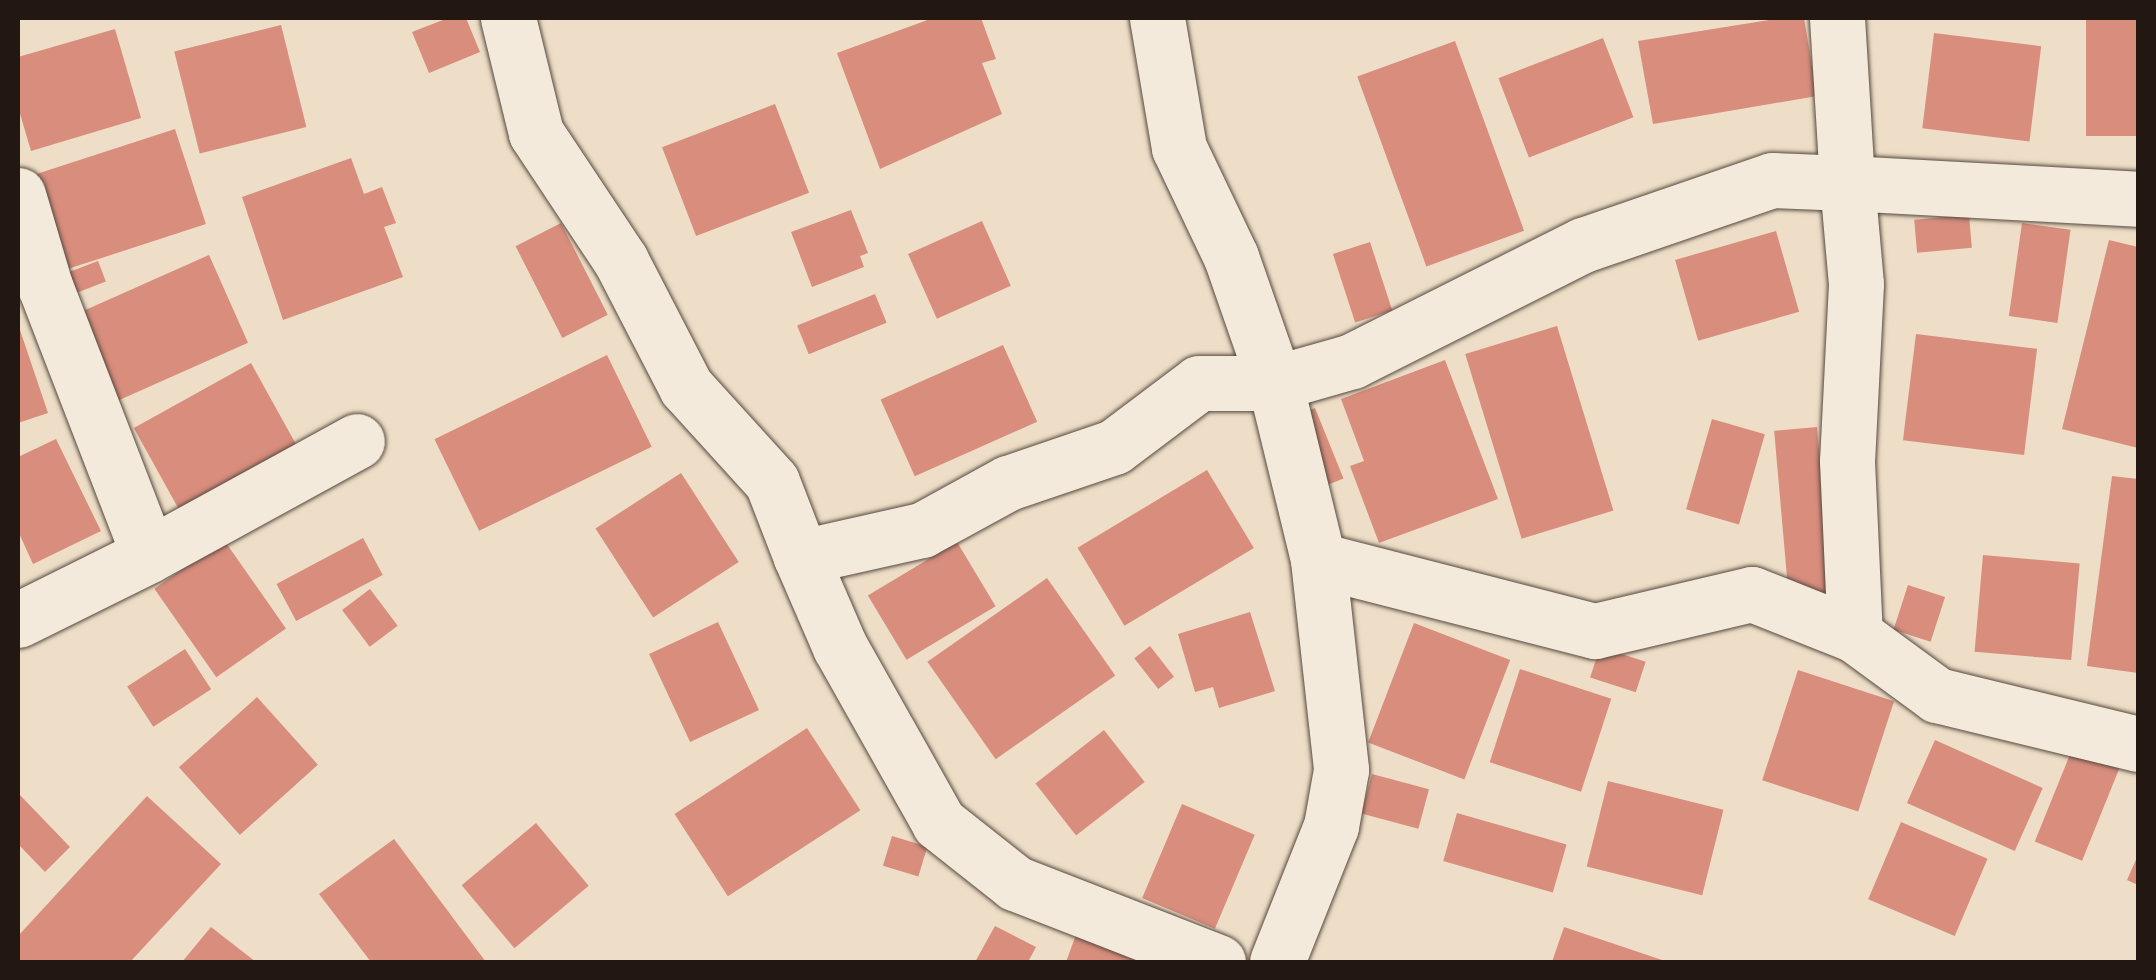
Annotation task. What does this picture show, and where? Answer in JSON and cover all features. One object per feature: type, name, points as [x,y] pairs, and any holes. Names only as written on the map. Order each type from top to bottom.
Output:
[{"type":"street","points":[[508,18],[536,133],[621,261],[686,387],[772,482],[840,648],[938,823],[1016,882],[1218,962]]},
{"type":"street","points":[[1157,18],[1178,148],[1231,257],[1276,382],[1318,560],[1341,770],[1331,826],[1274,959]]},
{"type":"street","points":[[1837,18],[1856,284],[1847,461],[1855,634]]},
{"type":"street","points":[[802,557],[922,530],[1008,483],[1114,447],[1199,383],[1276,382],[1352,361],[1583,244],[1772,180],[2138,199]]},
{"type":"street","points":[[18,195],[32,290],[149,554]]},
{"type":"street","points":[[18,620],[149,554],[357,440]]},
{"type":"street","points":[[1318,560],[1595,631],[1752,594],[1855,634],[1937,695],[2138,744]]},
{"type":"building","points":[[448,18],[466,18],[480,52],[429,73],[412,32]]},
{"type":"building","points":[[933,18],[981,18],[996,59],[982,63],[1002,114],[880,169],[837,53]]},
{"type":"building","points":[[1782,18],[1804,18],[1817,96],[1653,124],[1638,41]]},
{"type":"building","points":[[2086,18],[2138,18],[2138,136],[2086,136]]},
{"type":"building","points":[[281,25],[306,127],[200,153],[174,52]]},
{"type":"building","points":[[115,29],[141,118],[31,151],[18,107],[18,57]]},
{"type":"building","points":[[1934,33],[2041,46],[2029,141],[1922,128]]},
{"type":"building","points":[[1603,38],[1633,117],[1529,157],[1498,78]]},
{"type":"building","points":[[1455,41],[1524,231],[1426,266],[1357,77]]},
{"type":"building","points":[[775,104],[809,193],[696,236],[662,147]]},
{"type":"building","points":[[175,129],[206,224],[65,270],[34,175]]},
{"type":"building","points":[[351,158],[364,194],[382,187],[396,223],[384,227],[403,277],[283,320],[242,197]]},
{"type":"building","points":[[851,210],[868,253],[860,256],[864,267],[812,287],[791,232]]},
{"type":"building","points":[[1969,215],[1972,248],[1917,253],[1914,220]]},
{"type":"building","points":[[982,221],[1011,286],[937,319],[908,254]]},
{"type":"building","points":[[561,223],[608,315],[562,338],[516,246]]},
{"type":"building","points":[[2022,223],[2071,230],[2057,323],[2009,316]]},
{"type":"building","points":[[1776,231],[1799,312],[1698,341],[1675,260]]},
{"type":"building","points":[[2109,240],[2138,247],[2138,448],[2062,429]]},
{"type":"building","points":[[1370,242],[1392,310],[1355,323],[1333,254]]},
{"type":"building","points":[[209,255],[248,343],[116,401],[77,314]]},
{"type":"building","points":[[98,261],[106,282],[70,295],[63,275]]},
{"type":"building","points":[[875,294],[887,323],[809,354],[797,325]]},
{"type":"building","points":[[18,324],[48,413],[18,423]]},
{"type":"building","points":[[1557,326],[1613,511],[1522,539],[1465,354]]},
{"type":"building","points":[[1916,334],[2037,349],[2024,455],[1903,440]]},
{"type":"building","points":[[1003,345],[1037,422],[915,476],[881,400]]},
{"type":"building","points":[[607,355],[652,447],[479,531],[434,439]]},
{"type":"building","points":[[1445,360],[1498,499],[1379,543],[1350,466],[1364,461],[1341,399]]},
{"type":"building","points":[[251,363],[300,452],[183,517],[134,428]]},
{"type":"building","points":[[1315,408],[1343,478],[1318,489],[1289,418]]},
{"type":"building","points":[[1712,419],[1765,434],[1739,525],[1686,509]]},
{"type":"building","points":[[1817,427],[1831,591],[1789,595],[1774,431]]},
{"type":"building","points":[[56,439],[101,531],[33,564],[18,531],[18,457]]},
{"type":"building","points":[[1207,470],[1254,548],[1124,626],[1078,548]]},
{"type":"building","points":[[681,473],[739,562],[653,617],[595,529]]},
{"type":"building","points":[[2112,476],[2138,479],[2138,673],[2087,666]]},
{"type":"building","points":[[363,538],[383,575],[296,621],[276,584]]},
{"type":"building","points":[[224,540],[286,628],[216,677],[154,589]]},
{"type":"building","points":[[957,542],[996,606],[906,660],[868,596]]},
{"type":"building","points":[[1983,555],[2080,563],[2071,660],[1975,652]]},
{"type":"building","points":[[1047,578],[1115,675],[996,759],[927,662]]},
{"type":"building","points":[[1908,585],[1945,597],[1931,642],[1893,630]]},
{"type":"building","points":[[370,589],[398,626],[370,647],[342,610]]},
{"type":"building","points":[[1250,612],[1275,691],[1219,708],[1213,687],[1195,692],[1178,634]]},
{"type":"building","points":[[718,622],[759,710],[690,742],[649,654]]},
{"type":"building","points":[[1414,623],[1510,660],[1464,779],[1368,742]]},
{"type":"building","points":[[1150,646],[1174,677],[1158,689],[1134,658]]},
{"type":"building","points":[[1600,647],[1646,662],[1636,692],[1590,677]]},
{"type":"building","points":[[185,649],[211,689],[153,727],[127,687]]},
{"type":"building","points":[[1520,669],[1611,699],[1581,792],[1490,762]]},
{"type":"building","points":[[1798,670],[1894,701],[1858,812],[1762,780]]},
{"type":"building","points":[[257,697],[318,765],[240,835],[179,767]]},
{"type":"building","points":[[807,728],[860,810],[728,896],[674,814]]},
{"type":"building","points":[[1104,730],[1145,782],[1076,836],[1035,784]]},
{"type":"building","points":[[1935,740],[2043,788],[2015,851],[1907,803]]},
{"type":"building","points":[[2073,747],[2120,766],[2082,861],[2035,842]]},
{"type":"building","points":[[1372,774],[1429,789],[1418,829],[1361,814]]},
{"type":"building","points":[[1608,781],[1723,810],[1702,895],[1587,866]]},
{"type":"building","points":[[18,793],[70,847],[45,872],[18,844]]},
{"type":"building","points":[[147,796],[221,864],[130,962],[18,962],[18,936]]},
{"type":"building","points":[[1182,804],[1255,835],[1215,929],[1142,898]]},
{"type":"building","points":[[1457,813],[1567,844],[1553,892],[1443,861]]},
{"type":"building","points":[[1901,822],[1988,859],[1955,936],[1868,899]]},
{"type":"building","points":[[536,823],[589,886],[514,948],[462,885]]},
{"type":"building","points":[[892,836],[927,847],[918,876],[883,866]]},
{"type":"building","points":[[394,839],[486,962],[371,962],[319,894]]},
{"type":"building","points":[[2138,855],[2138,885],[2127,880]]},
{"type":"building","points":[[995,926],[1036,947],[1028,962],[975,962]]},
{"type":"building","points":[[211,927],[256,962],[182,962]]},
{"type":"building","points":[[1564,927],[1668,962],[1552,962]]},
{"type":"building","points":[[1078,929],[1165,962],[1066,962]]}]
